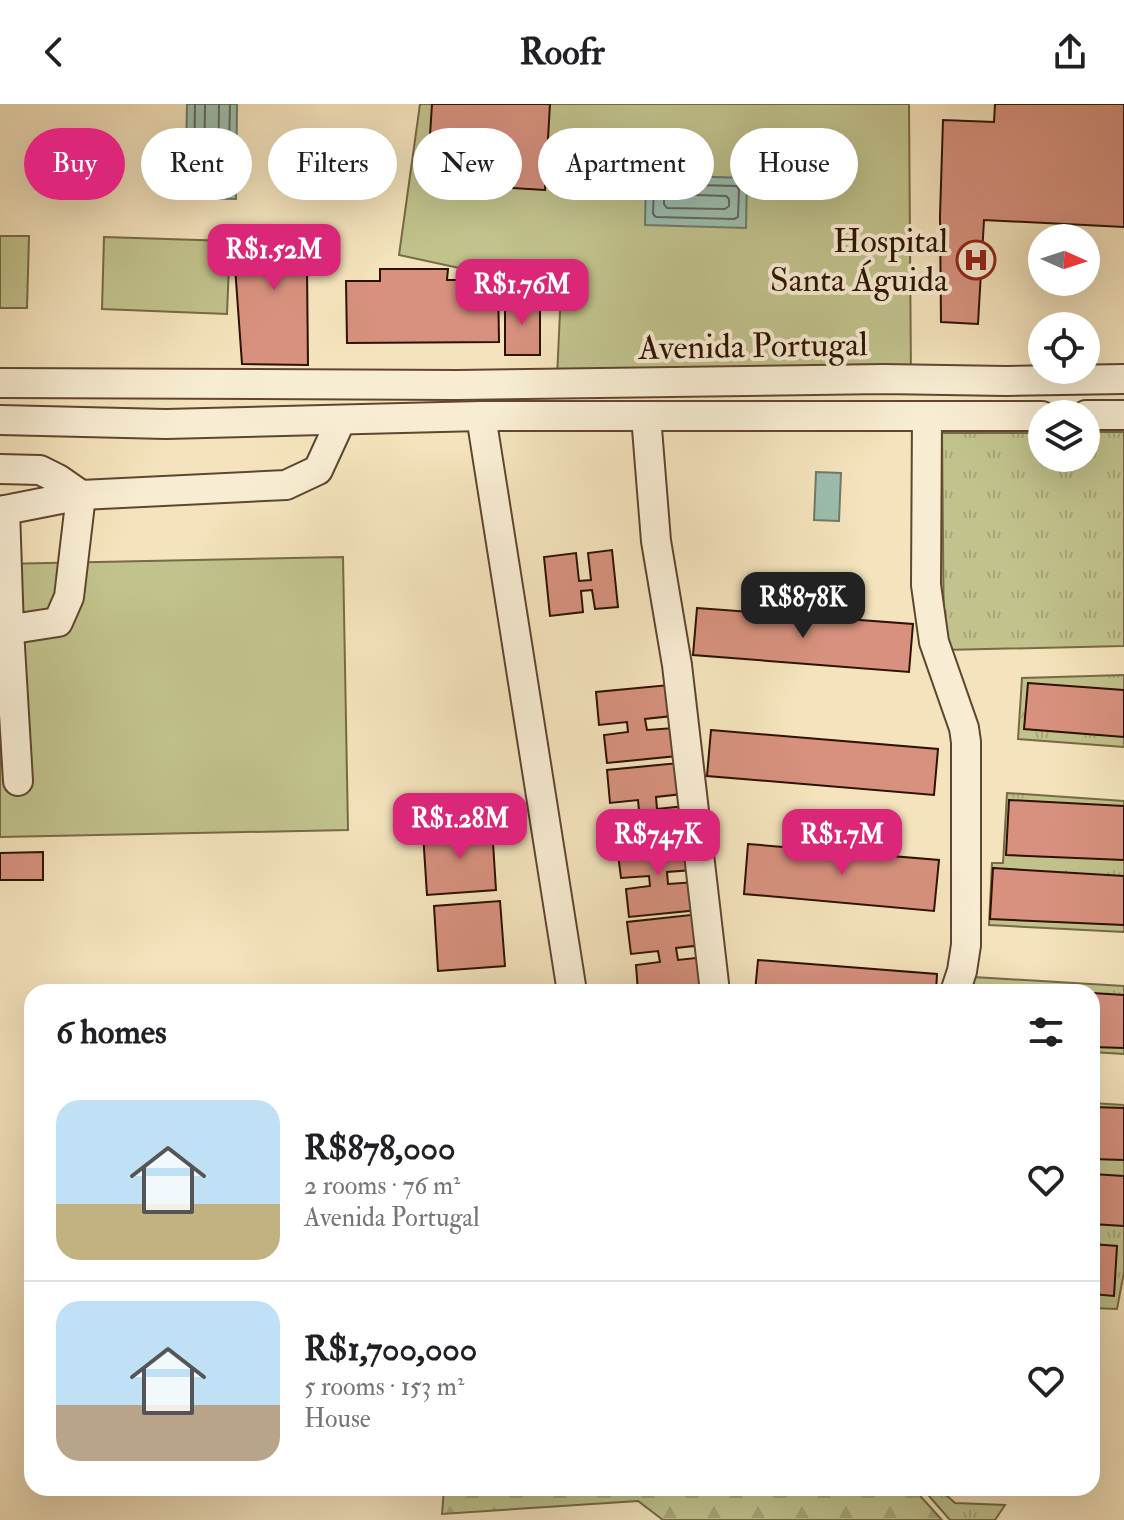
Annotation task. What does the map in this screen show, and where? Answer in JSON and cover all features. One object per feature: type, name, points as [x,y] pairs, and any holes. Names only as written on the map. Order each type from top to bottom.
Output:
[{"type":"street","name":"Avenida Portugal","points":[[0,383],[457,385],[1124,379]]},
{"type":"street","points":[[1100,415],[1124,415]]},
{"type":"street","name":"Avenida Portugal","points":[[0,420],[166,424],[481,416],[1028,416]]},
{"type":"street","points":[[481,416],[571,984]]},
{"type":"street","points":[[646,416],[656,541],[677,665],[714,984]]},
{"type":"street","points":[[927,416],[926,585],[934,642],[945,668],[966,742],[966,954],[957,984]]},
{"type":"street","points":[[18,781],[4,631],[3,510],[81,495],[286,485],[318,470],[341,420]]},
{"type":"street","points":[[0,469],[40,470],[81,495]]},
{"type":"street","points":[[4,631],[58,622],[69,597],[81,495]]},
{"type":"green space","points":[[420,104],[909,104],[911,381],[557,378],[561,290],[399,255],[413,154],[413,200],[522,200],[522,128],[417,128]]},
{"type":"green space","points":[[0,236],[29,236],[27,308],[0,308]]},
{"type":"green space","points":[[104,237],[230,241],[227,314],[102,309]]},
{"type":"green space","points":[[1100,432],[1124,432],[1124,646],[944,650],[942,433],[1028,433],[1028,472],[1100,472]]},
{"type":"green space","points":[[343,557],[348,830],[0,837],[0,564]]},
{"type":"green space","points":[[1124,675],[1124,747],[1018,739],[1022,678]]},
{"type":"green space","points":[[1007,793],[1124,801],[1124,932],[989,925],[992,863],[1003,863]]},
{"type":"green space","points":[[974,977],[1091,984],[974,984]]},
{"type":"green space","points":[[1100,985],[1124,986],[1124,1054],[1100,1052]]},
{"type":"green space","points":[[1100,1104],[1124,1105],[1124,1272],[1117,1309],[1100,1308]]},
{"type":"green space","points":[[443,1496],[920,1496],[942,1520],[663,1520],[638,1501],[442,1514]]},
{"type":"green space","points":[[929,1496],[947,1496],[955,1503],[1005,1505],[995,1520],[950,1520]]},
{"type":"water","points":[[187,104],[237,104],[237,128],[186,128]]},
{"type":"water","points":[[714,177],[730,177],[730,200],[747,200],[746,228],[645,225],[646,200],[714,200]]},
{"type":"water","points":[[816,472],[841,473],[839,521],[814,520]]},
{"type":"building","points":[[432,104],[550,104],[549,128],[538,128],[538,190],[522,189],[522,128],[430,128]]},
{"type":"building","name":"Hospital Santa Águida","points":[[995,104],[1124,104],[1124,227],[984,220],[978,324],[941,322],[943,120],[994,122]]},
{"type":"building","points":[[232,225],[317,226],[316,266],[307,267],[308,365],[242,364]]},
{"type":"building","points":[[380,269],[448,269],[447,280],[498,280],[499,342],[347,343],[346,281],[380,281]]},
{"type":"building","points":[[505,294],[540,303],[540,355],[505,355]]},
{"type":"building","points":[[612,550],[618,607],[595,609],[592,590],[581,591],[583,612],[550,616],[544,557],[576,553],[579,581],[591,580],[588,553]]},
{"type":"building","points":[[697,608],[913,624],[909,672],[693,655]]},
{"type":"building","points":[[1028,683],[1124,690],[1124,737],[1024,729]]},
{"type":"building","points":[[669,685],[672,716],[645,719],[647,730],[674,728],[677,756],[607,763],[604,735],[628,732],[627,722],[599,725],[596,692]]},
{"type":"building","points":[[711,730],[938,749],[934,795],[707,776]]},
{"type":"building","points":[[679,763],[682,794],[656,797],[657,809],[685,806],[688,834],[618,842],[615,813],[639,811],[638,800],[610,803],[607,770]]},
{"type":"building","points":[[1009,800],[1124,806],[1124,860],[1006,855]]},
{"type":"building","points":[[492,827],[496,890],[427,895],[423,833]]},
{"type":"building","points":[[690,839],[693,870],[667,872],[668,884],[696,882],[698,910],[629,917],[626,889],[650,886],[649,876],[621,878],[617,846]]},
{"type":"building","points":[[748,844],[939,860],[934,911],[744,894]]},
{"type":"building","points":[[43,852],[43,880],[0,880],[0,853]]},
{"type":"building","points":[[993,868],[1124,876],[1124,925],[990,919]]},
{"type":"building","points":[[500,901],[505,966],[438,971],[434,906]]},
{"type":"building","points":[[700,914],[703,945],[676,948],[678,960],[705,957],[708,984],[637,984],[636,965],[660,962],[658,951],[631,954],[627,922]]},
{"type":"building","points":[[758,960],[937,974],[936,984],[756,984]]},
{"type":"building","points":[[1100,994],[1124,995],[1124,1048],[1100,1047]]},
{"type":"building","points":[[1100,1107],[1124,1108],[1124,1160],[1100,1159]]},
{"type":"building","points":[[1100,1174],[1124,1176],[1124,1226],[1100,1224]]},
{"type":"building","points":[[1100,1245],[1117,1246],[1114,1296],[1100,1295]]},
{"type":"place","name":"Hospital Santa Águida","points":[[976,260]]}]
